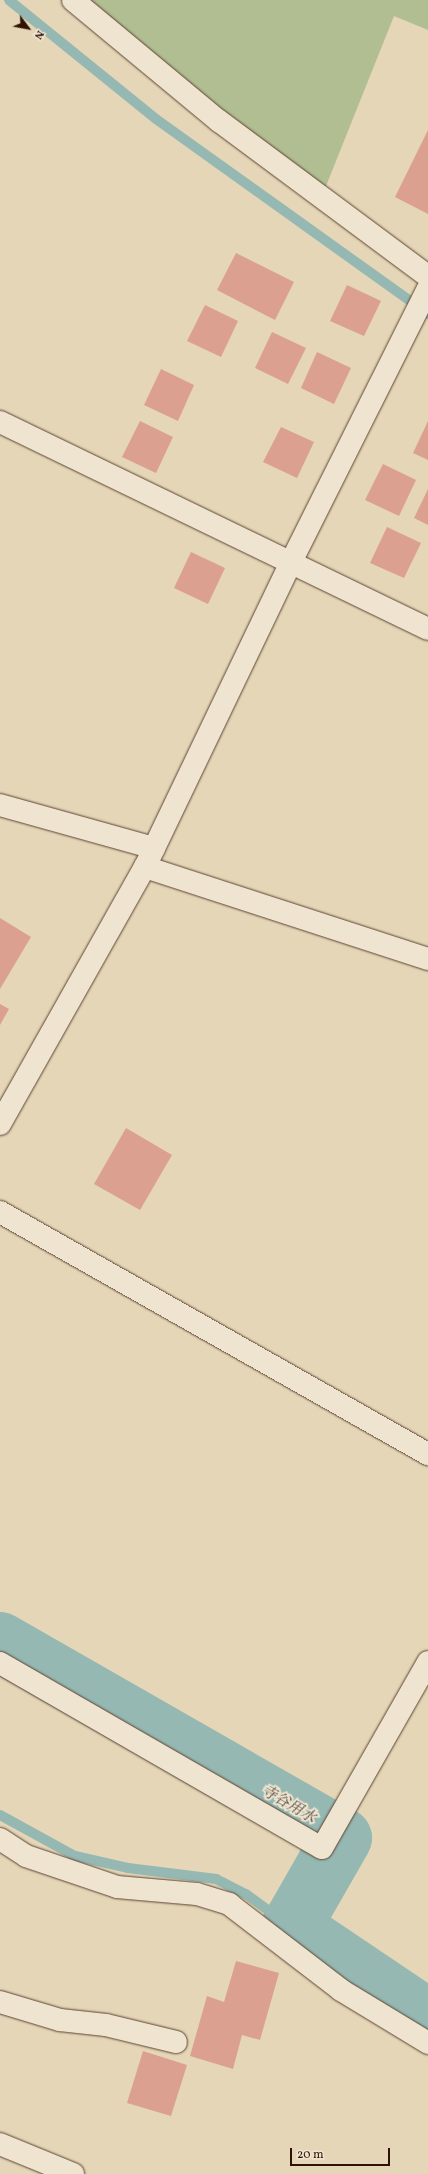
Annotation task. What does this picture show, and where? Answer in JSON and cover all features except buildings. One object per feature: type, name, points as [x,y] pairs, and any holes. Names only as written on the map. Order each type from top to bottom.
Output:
[{"type":"street","points":[[73,0],[219,120],[428,276]]},
{"type":"street","points":[[0,1124],[145,868],[291,562],[428,289]]},
{"type":"street","points":[[0,422],[428,629]]},
{"type":"street","points":[[0,805],[154,848]]},
{"type":"street","points":[[145,868],[428,959]]},
{"type":"street","points":[[0,1212],[428,1454]]},
{"type":"street","points":[[0,1663],[322,1848],[428,1662]]},
{"type":"street","points":[[0,1839],[26,1856],[118,1887],[197,1894],[229,1904],[341,1990],[428,2043]]},
{"type":"street","points":[[0,2002],[60,2020],[106,2024],[176,2042]]},
{"type":"street","points":[[0,2144],[73,2174]]},
{"type":"green space","points":[[77,0],[428,0],[428,30],[394,16],[324,191]]},
{"type":"waterway","points":[[9,0],[156,119],[428,314]]},
{"type":"waterway","name":"寺谷用水","points":[[0,1642],[342,1838],[291,1927],[428,2019]]},
{"type":"waterway","points":[[0,1815],[75,1856],[128,1868],[216,1879],[246,1894],[291,1927]]}]
